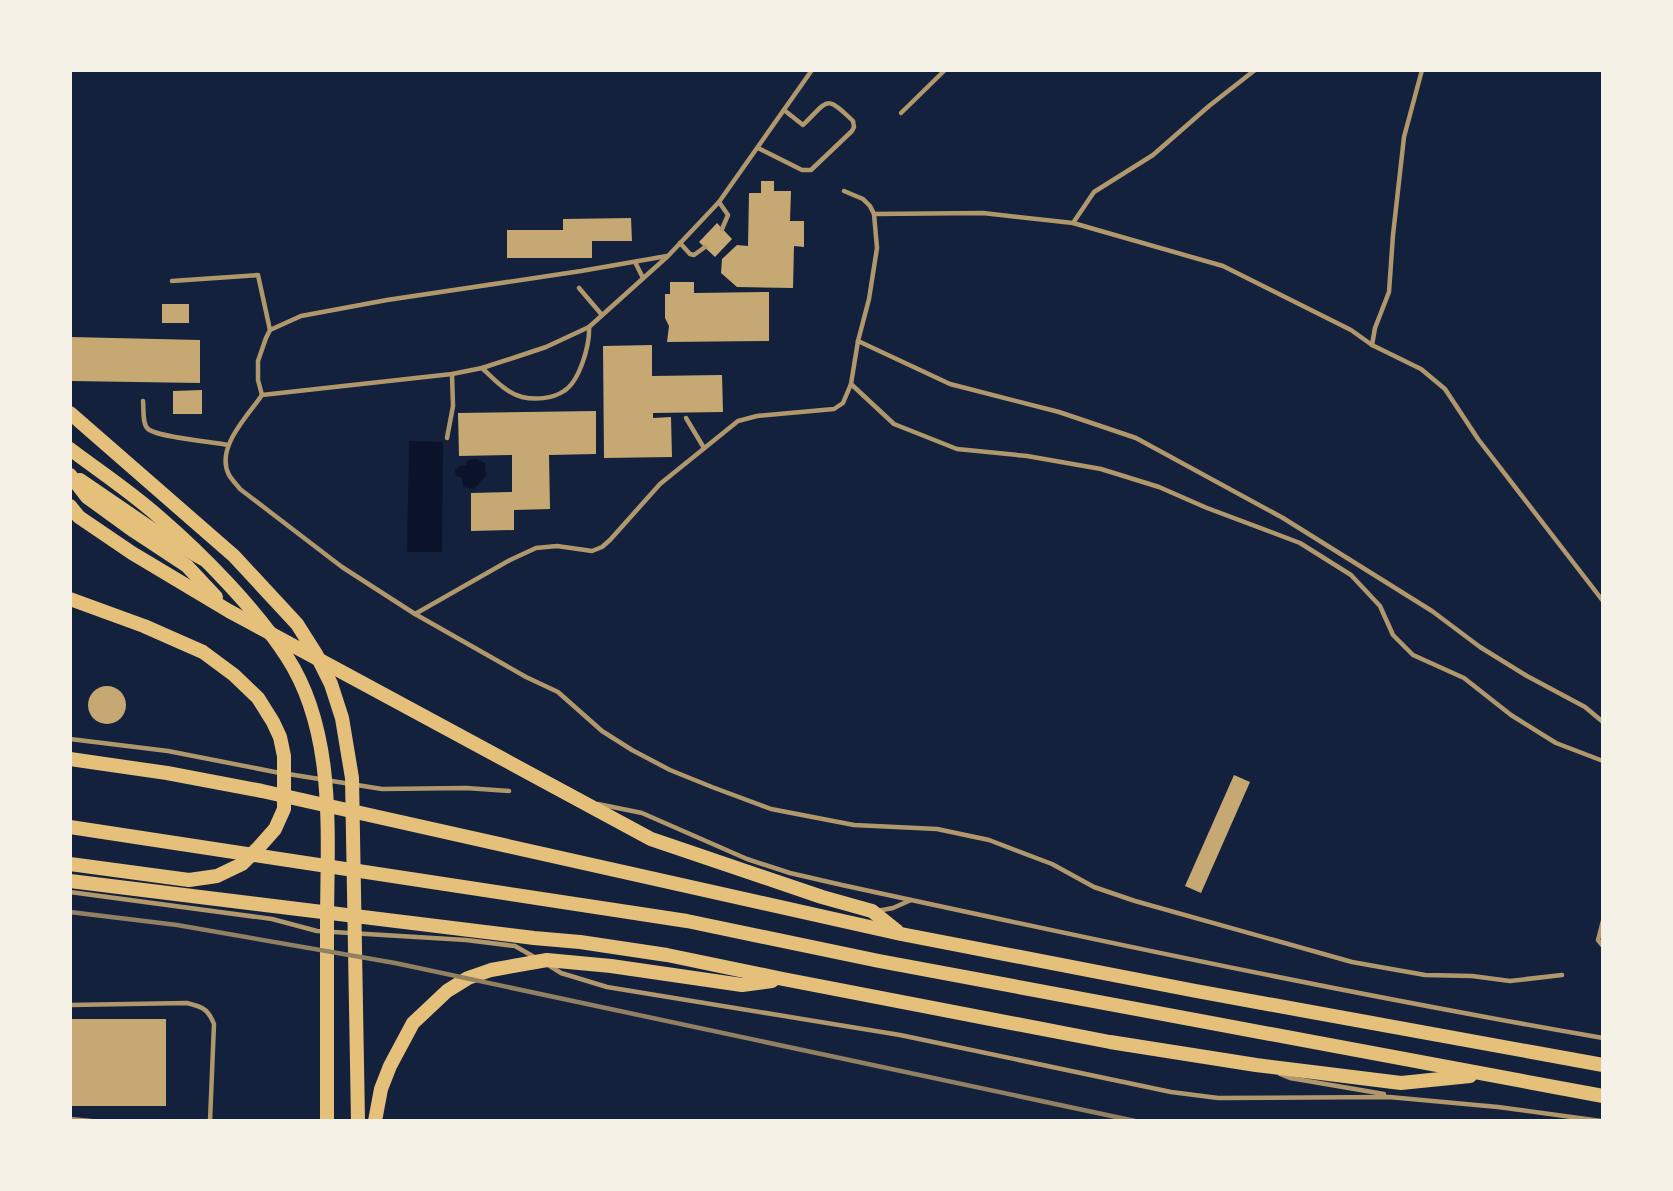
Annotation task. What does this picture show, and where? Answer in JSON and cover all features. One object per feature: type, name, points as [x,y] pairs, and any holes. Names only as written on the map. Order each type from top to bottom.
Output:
[{"type":"main road","points":[[70,413],[234,556],[298,624],[331,684],[342,718],[352,778],[358,1121]]},
{"type":"main road","points":[[70,449],[158,516],[203,559],[262,623],[288,658],[318,726],[327,824],[327,1121]]},
{"type":"main road","points":[[70,474],[159,534],[203,559]]},
{"type":"main road","points":[[70,474],[87,497],[187,566],[229,611]]},
{"type":"main road","points":[[70,506],[79,517],[132,553],[229,611],[651,839],[822,897],[872,911],[901,934]]},
{"type":"main road","points":[[70,599],[144,625],[203,652],[258,698],[274,722],[284,756],[284,809],[275,829],[242,864],[217,876],[189,880],[70,864]]},
{"type":"main road","points":[[70,759],[167,773],[310,801],[901,934],[1603,1065]]},
{"type":"main road","points":[[70,827],[687,921],[893,964],[1603,1096]]},
{"type":"main road","points":[[70,881],[580,942],[667,955],[1110,1042],[1256,1065],[1401,1083],[1488,1074]]},
{"type":"main road","points":[[375,1121],[381,1089],[413,1023],[447,991],[468,978],[491,970],[547,960],[611,966],[742,985],[783,979]]},
{"type":"lane","points":[[262,395],[452,374],[482,368],[546,347],[589,327],[668,256],[719,202],[812,70]]},
{"type":"lane","points":[[901,113],[945,70]]},
{"type":"lane","points":[[1073,223],[1094,192],[1153,155],[1255,70]]},
{"type":"lane","points":[[1373,345],[1375,328],[1389,292],[1404,137],[1422,70]]},
{"type":"lane","points":[[758,148],[802,170],[811,170],[852,131],[853,121],[834,103],[824,105],[803,125],[784,110]]},
{"type":"lane","points":[[415,614],[510,559],[536,548],[557,546],[592,551],[602,547],[660,484],[738,421],[757,415],[834,409],[843,403],[851,384],[877,248],[874,214],[867,201],[844,191]]},
{"type":"lane","points":[[719,202],[728,215],[722,229]]},
{"type":"lane","points":[[874,214],[983,213],[1073,223],[1223,266],[1351,330],[1373,345],[1422,369],[1445,388],[1478,439],[1603,601]]},
{"type":"lane","points":[[680,243],[694,255],[705,247]]},
{"type":"lane","points":[[270,330],[300,316],[351,306],[668,256]]},
{"type":"lane","points":[[635,262],[643,278]]},
{"type":"lane","points":[[172,281],[258,275],[270,330],[258,361],[258,380],[262,395],[228,445],[225,461],[229,475],[240,489],[342,567],[415,614],[526,677],[558,692],[603,731],[680,775],[771,809],[853,825],[937,829],[989,839],[1052,864],[1094,887],[1135,901],[1352,962],[1424,975],[1472,976],[1510,981],[1562,975]]},
{"type":"lane","points":[[579,288],[601,315]]},
{"type":"lane","points":[[482,368],[500,386],[520,397],[551,398],[567,390],[582,366],[590,339],[589,327]]},
{"type":"lane","points":[[859,341],[950,384],[1059,411],[1136,438],[1283,518],[1432,611],[1480,647],[1585,707],[1603,722]]},
{"type":"lane","points":[[447,438],[453,406],[452,374]]},
{"type":"lane","points":[[851,384],[894,424],[957,449],[1027,456],[1101,469],[1160,487],[1207,508],[1300,542],[1351,575],[1380,606],[1393,635],[1413,655],[1464,678],[1511,715],[1556,743],[1603,761]]},
{"type":"lane","points":[[143,401],[148,429],[228,445]]},
{"type":"lane","points":[[686,418],[704,448]]},
{"type":"lane","points":[[70,739],[168,751],[382,789],[467,788],[509,791]]},
{"type":"lane","points":[[594,804],[642,813],[747,859],[790,873],[1198,962],[1458,1013],[1603,1038]]},
{"type":"lane","points":[[113,897],[140,873]]},
{"type":"lane","points":[[70,892],[272,919],[317,931],[466,940],[515,946],[561,973],[607,987],[900,1035],[1171,1092],[1218,1098],[1389,1097],[1499,1107],[1601,1121]]},
{"type":"lane","points":[[872,911],[893,908],[911,900]]},
{"type":"lane","points":[[1603,920],[1598,940],[1603,946]]},
{"type":"lane","points":[[70,1005],[187,1003],[201,1007],[210,1014],[214,1024],[210,1121]]},
{"type":"lane","points":[[1256,1065],[1290,1078],[1413,1099]]},
{"type":"lane","points":[[70,1119],[91,1121]]},
{"type":"water","points":[[409,441],[443,442],[442,552],[407,552]]},
{"type":"water","points":[[476,459],[485,463],[487,474],[474,489],[463,487],[462,478],[456,476],[455,470],[466,465],[468,460]]},
{"type":"building","points":[[761,181],[774,181],[774,191],[791,191],[790,221],[804,221],[804,247],[794,246],[793,288],[737,287],[721,273],[722,259],[737,245],[748,246],[749,193],[761,193]]},
{"type":"building","points":[[631,218],[632,241],[592,241],[592,258],[507,258],[507,230],[563,230],[563,219]]},
{"type":"building","points":[[717,223],[732,239],[715,257],[699,242]]},
{"type":"building","points":[[670,282],[694,282],[694,293],[769,292],[769,341],[667,342],[669,326],[665,318],[665,294],[670,294]]},
{"type":"building","points":[[162,304],[189,304],[189,323],[162,323]]},
{"type":"building","points":[[70,337],[200,340],[200,383],[70,381]]},
{"type":"building","points":[[652,345],[652,376],[722,375],[723,412],[653,413],[653,418],[671,417],[672,457],[604,458],[603,346]]},
{"type":"building","points":[[202,390],[202,414],[173,414],[173,391]]},
{"type":"building","points":[[596,411],[596,454],[549,455],[550,509],[514,510],[514,530],[471,531],[471,493],[512,492],[512,455],[459,456],[458,413]]},
{"type":"building","points":[[107,686],[120,692],[126,705],[120,718],[107,724],[94,718],[88,705],[94,692]]},
{"type":"building","points":[[1234,775],[1250,782],[1201,893],[1185,886]]},
{"type":"building","points":[[70,1019],[166,1019],[166,1106],[70,1106]]},
{"type":"railway","points":[[70,912],[177,925],[395,963],[1135,1121]]}]
